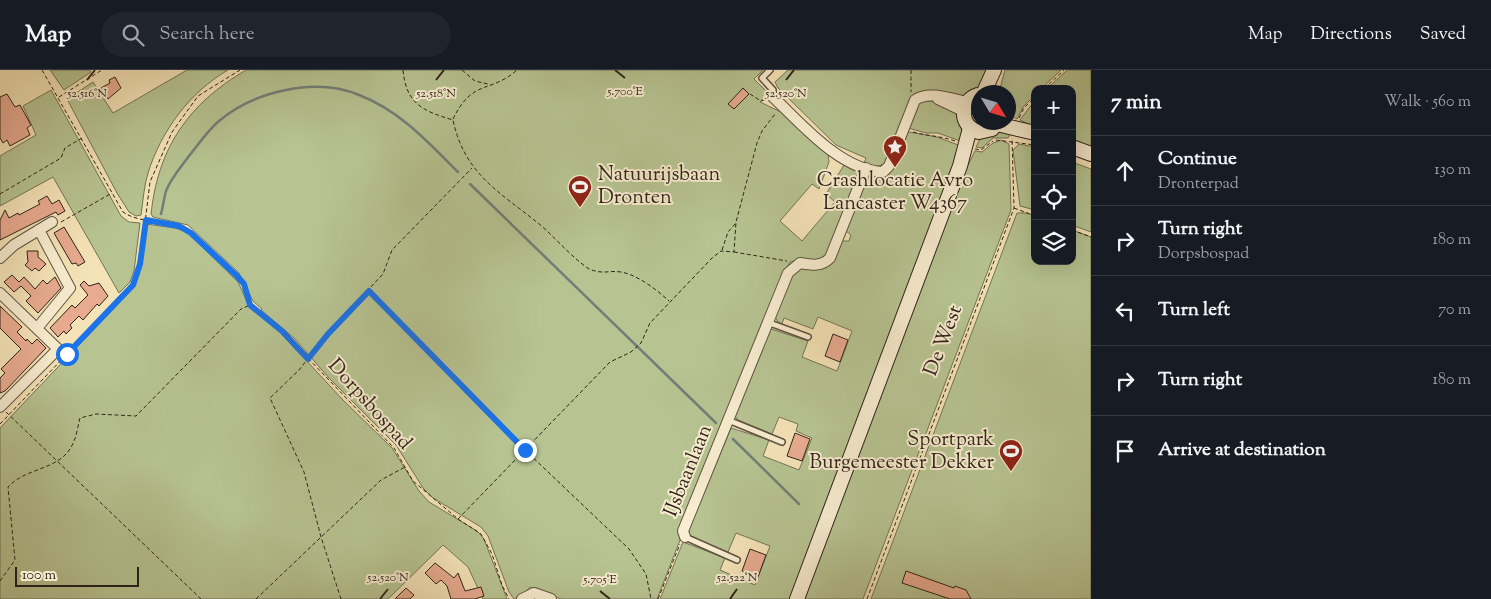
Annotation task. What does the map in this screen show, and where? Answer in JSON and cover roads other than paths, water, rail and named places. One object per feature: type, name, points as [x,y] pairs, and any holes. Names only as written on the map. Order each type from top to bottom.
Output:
[{"type":"main road","points":[[987,85],[994,70]]},
{"type":"main road","points":[[996,85],[1000,70]]},
{"type":"main road","points":[[970,103],[964,117],[971,125]]},
{"type":"main road","points":[[1016,129],[1031,136]]},
{"type":"main road","points":[[797,599],[975,130]]},
{"type":"main road","points":[[1076,148],[1091,154]]},
{"type":"street","points":[[773,97],[827,149],[866,168],[879,172],[887,170],[915,100],[921,95],[970,103]]},
{"type":"street","name":"IJsbaanlaan","points":[[685,538],[683,532],[788,273],[793,266],[800,263],[816,266],[824,264],[830,258],[866,168]]},
{"type":"street","points":[[0,258],[14,245],[54,223]]},
{"type":"street","points":[[38,327],[70,288],[39,230]]},
{"type":"street","points":[[0,293],[58,348],[0,407]]},
{"type":"street","points":[[522,599],[534,593],[551,599]]},
{"type":"lane","points":[[770,70],[762,78],[773,90],[773,97]]},
{"type":"lane","points":[[767,322],[808,337]]},
{"type":"lane","name":"IJsbaanlaan","points":[[728,420],[782,442]]},
{"type":"lane","name":"IJsbaanlaan","points":[[685,538],[737,560]]},
{"type":"waterway","points":[[161,214],[166,191],[176,173],[207,133],[219,121],[233,111],[267,95],[305,87],[324,87],[342,90],[374,101],[412,128],[458,172]]},
{"type":"waterway","points":[[470,184],[716,423]]},
{"type":"waterway","points":[[733,439],[799,504]]},
{"type":"place","name":"Crashlocatie Avro Lancaster W4367","points":[[895,168]]},
{"type":"place","name":"Natuurijsbaan Dronten","points":[[580,208]]},
{"type":"place","name":"Sportpark Burgemeester Dekker","points":[[1011,472]]}]
